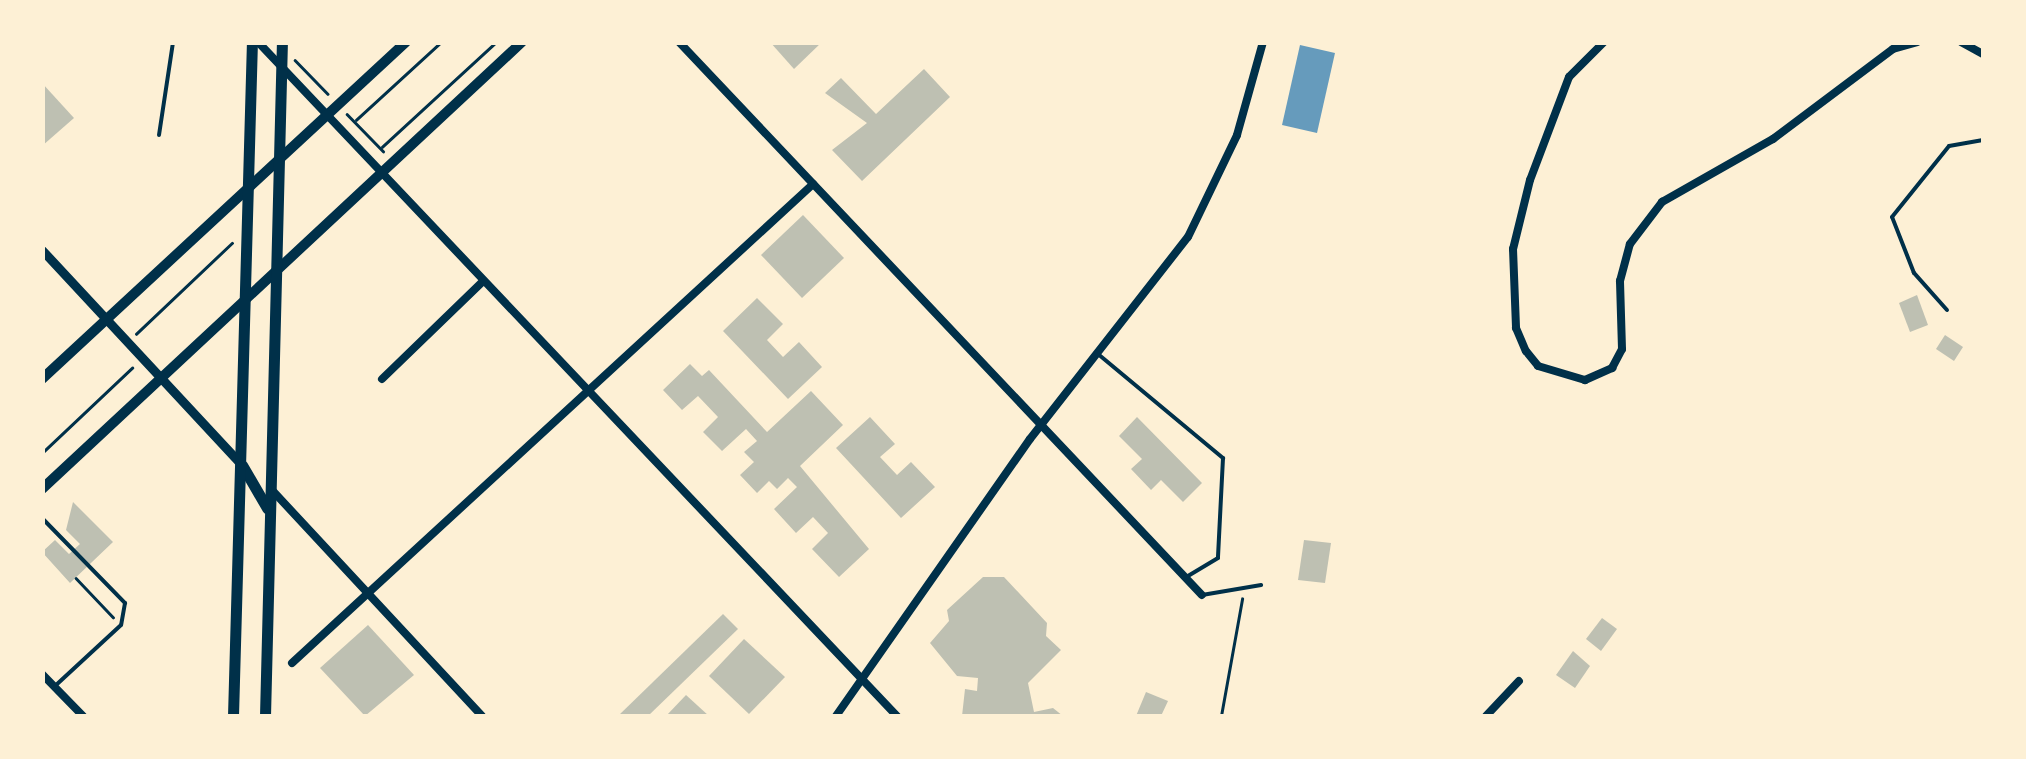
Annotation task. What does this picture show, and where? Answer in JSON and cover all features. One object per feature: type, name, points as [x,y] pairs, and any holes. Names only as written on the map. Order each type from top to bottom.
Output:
[{"type":"main road","points":[[232,716],[255,42]]},
{"type":"main road","points":[[265,716],[282,42]]},
{"type":"main road","points":[[42,379],[406,42]]},
{"type":"main road","points":[[42,489],[522,42]]},
{"type":"main road","points":[[242,465],[270,520]]},
{"type":"street","points":[[255,42],[897,716]]},
{"type":"street","points":[[679,42],[1202,595]]},
{"type":"street","points":[[836,716],[1041,425],[1213,196],[1262,42]]},
{"type":"street","points":[[1604,42],[1569,77],[1530,180],[1513,249],[1516,328],[1526,351],[1538,366],[1585,380],[1612,368],[1622,348],[1620,281],[1630,244],[1662,202],[1773,139],[1893,49],[1916,42]]},
{"type":"street","points":[[1961,42],[1984,55]]},
{"type":"street","points":[[292,664],[813,184]]},
{"type":"street","points":[[42,250],[242,465]]},
{"type":"street","points":[[382,379],[482,282]]},
{"type":"street","points":[[271,489],[482,716]]},
{"type":"street","points":[[42,674],[82,716]]},
{"type":"street","points":[[1486,716],[1519,682]]},
{"type":"lane","points":[[159,135],[172,42]]},
{"type":"lane","points":[[1947,310],[1914,273],[1892,216],[1949,146],[1984,140]]},
{"type":"lane","points":[[1098,354],[1223,458],[1218,558],[1185,577]]},
{"type":"lane","points":[[42,518],[125,603],[121,625],[54,686]]},
{"type":"lane","points":[[1202,595],[1261,585]]},
{"type":"path","points":[[354,121],[440,42]]},
{"type":"path","points":[[381,148],[496,42]]},
{"type":"path","points":[[42,453],[135,365],[120,348],[232,244],[235,230]]},
{"type":"path","points":[[76,578],[121,625]]},
{"type":"path","points":[[1221,716],[1244,587]]},
{"type":"water","points":[[1300,45],[1335,53],[1317,133],[1282,125]]},
{"type":"building","points":[[770,42],[822,42],[794,69]]},
{"type":"building","points":[[924,69],[950,97],[862,181],[832,150],[867,123],[825,93],[841,78],[876,114]]},
{"type":"building","points":[[42,83],[74,118],[42,146]]},
{"type":"building","points":[[803,215],[844,258],[802,298],[761,255]]},
{"type":"building","points":[[1917,295],[1928,325],[1910,332],[1899,303]]},
{"type":"building","points":[[757,298],[783,324],[767,340],[783,357],[799,342],[822,367],[788,399],[723,331]]},
{"type":"building","points":[[1945,335],[1963,347],[1954,361],[1936,349]]},
{"type":"building","points":[[690,364],[702,376],[709,370],[767,432],[811,391],[843,425],[800,466],[869,549],[839,577],[812,549],[828,533],[813,517],[796,533],[774,509],[797,487],[788,478],[777,489],[769,481],[757,493],[740,475],[754,462],[744,452],[757,441],[746,429],[722,451],[703,432],[718,417],[698,396],[682,410],[663,390]]},
{"type":"building","points":[[870,417],[895,444],[880,457],[897,475],[911,462],[935,487],[901,518],[836,448]]},
{"type":"building","points":[[1137,417],[1202,483],[1183,502],[1161,480],[1151,490],[1131,469],[1142,459],[1119,436]]},
{"type":"building","points":[[73,502],[113,542],[70,583],[42,552],[55,540],[69,554],[80,544],[66,530]]},
{"type":"building","points":[[1304,540],[1331,543],[1325,583],[1298,580]]},
{"type":"building","points":[[983,577],[1004,577],[1047,623],[1046,636],[1061,650],[1028,683],[1034,712],[1053,708],[1063,716],[962,716],[965,689],[977,691],[978,678],[957,676],[930,643],[949,621],[947,610]]},
{"type":"building","points":[[723,614],[738,629],[648,716],[618,716]]},
{"type":"building","points":[[1602,618],[1617,629],[1601,651],[1586,639]]},
{"type":"building","points":[[368,625],[414,675],[365,716],[320,668]]},
{"type":"building","points":[[744,639],[785,677],[749,714],[709,676]]},
{"type":"building","points":[[1573,651],[1590,666],[1575,688],[1556,675]]},
{"type":"building","points":[[1146,692],[1168,701],[1161,716],[1136,716]]},
{"type":"building","points":[[686,695],[709,716],[666,716]]}]
